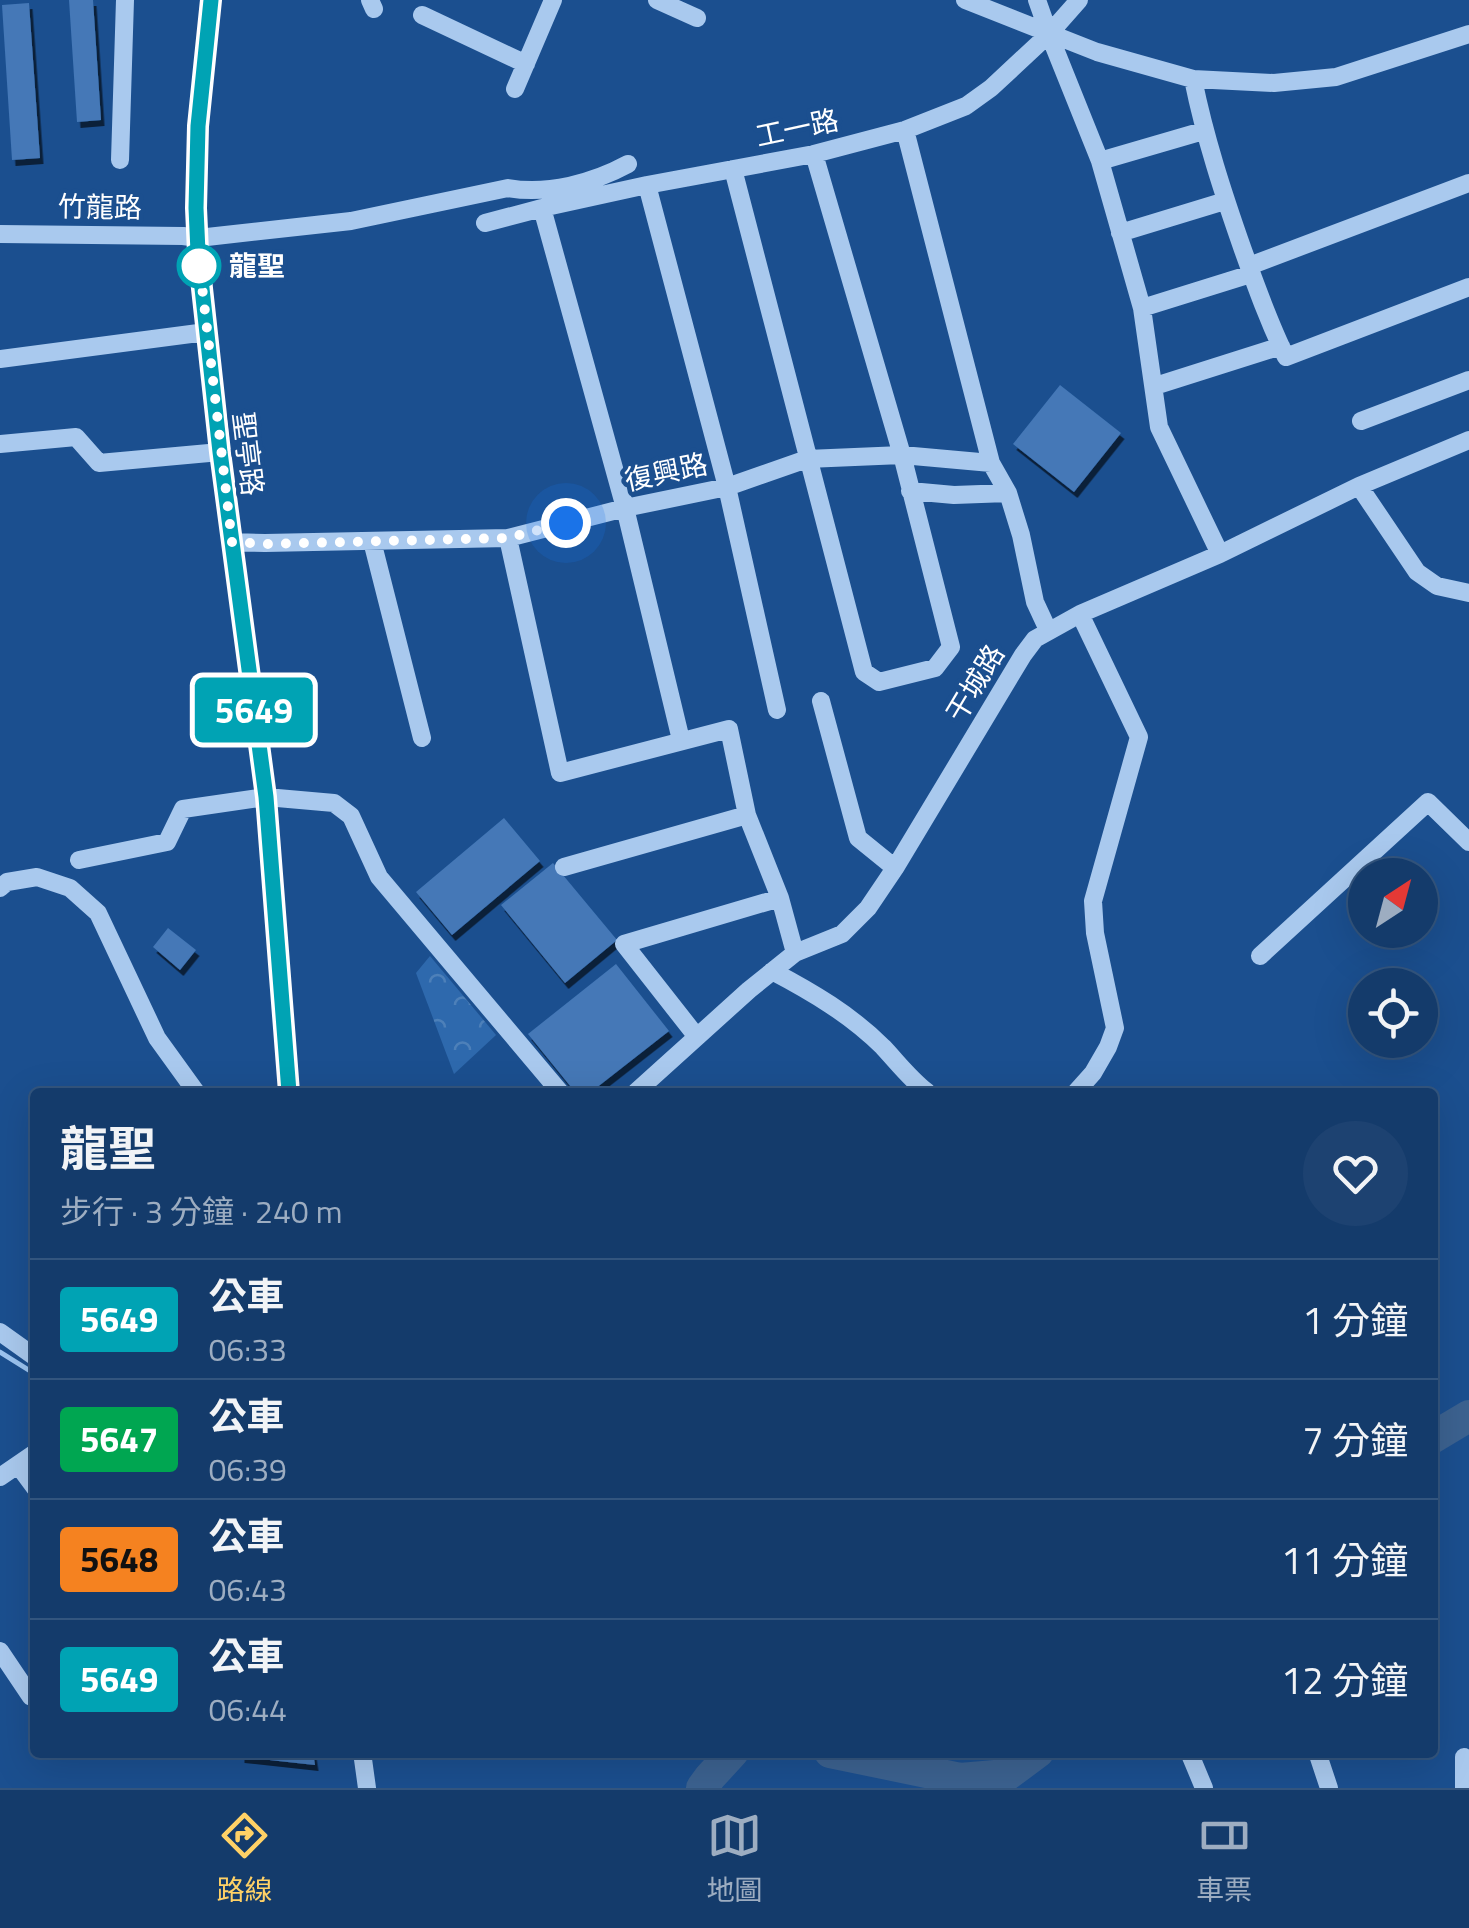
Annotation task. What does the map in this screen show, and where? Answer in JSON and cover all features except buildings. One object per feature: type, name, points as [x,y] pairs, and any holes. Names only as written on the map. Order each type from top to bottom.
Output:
[{"type":"street","points":[[120,160],[125,0]]},
{"type":"street","name":"聖亭路","points":[[211,0],[198,126],[198,238],[220,452],[266,797],[289,1088]]},
{"type":"street","points":[[515,88],[552,0]]},
{"type":"street","points":[[657,0],[698,18]]},
{"type":"street","points":[[965,0],[1097,52],[1193,79],[1274,82],[1336,77],[1469,34]]},
{"type":"street","points":[[1037,0],[1100,161],[1142,308],[1159,427],[1220,554]]},
{"type":"street","name":"工一路","points":[[484,223],[814,154],[905,130],[966,106],[991,88],[1079,0]]},
{"type":"street","points":[[422,15],[526,64]]},
{"type":"street","points":[[1193,79],[1203,131],[1225,201],[1283,352]]},
{"type":"street","points":[[905,130],[991,464],[1008,494],[1035,602],[1048,630]]},
{"type":"street","points":[[1100,161],[1203,131]]},
{"type":"street","points":[[733,170],[864,672],[879,682],[905,677],[935,668],[951,647],[902,455],[814,154]]},
{"type":"street","name":"竹龍路","points":[[0,234],[198,238],[351,221],[508,188],[529,192],[600,179],[628,164]]},
{"type":"street","points":[[1142,308],[1250,270],[1469,182]]},
{"type":"street","points":[[647,186],[726,487],[777,710]]},
{"type":"street","points":[[1120,233],[1225,201]]},
{"type":"street","points":[[542,208],[625,508],[681,740]]},
{"type":"street","points":[[1154,386],[1283,352],[1469,287]]},
{"type":"street","points":[[0,359],[206,332]]},
{"type":"street","points":[[1361,421],[1469,380]]},
{"type":"street","points":[[0,444],[76,438],[99,462],[220,452]]},
{"type":"street","name":"干城路","points":[[640,1088],[772,971],[795,953],[842,934],[868,908],[1036,639],[1080,614],[1469,440]]},
{"type":"street","name":"復興路","points":[[232,542],[508,538],[726,487],[807,459],[902,455],[991,464]]},
{"type":"street","points":[[1359,486],[1417,572],[1437,586],[1469,593]]},
{"type":"street","points":[[910,490],[954,496],[1008,494]]},
{"type":"street","points":[[508,538],[560,773],[729,729],[748,815],[780,898],[795,953]]},
{"type":"street","points":[[372,541],[422,738]]},
{"type":"street","points":[[1080,614],[1139,736],[1093,901],[1095,933],[1114,1028],[1094,1073],[1080,1088]]},
{"type":"street","points":[[821,701],[858,838],[895,868]]},
{"type":"street","points":[[79,860],[167,842],[184,809],[266,797],[334,803],[351,816],[380,877],[557,1088]]},
{"type":"street","points":[[1260,956],[1428,802],[1469,842]]},
{"type":"street","points":[[564,867],[748,815]]},
{"type":"street","points":[[0,888],[7,882],[38,877],[70,888],[98,914],[157,1038],[193,1088]]},
{"type":"street","points":[[697,1036],[624,944],[780,898]]},
{"type":"street","points":[[772,971],[819,995],[882,1046],[922,1088]]},
{"type":"street","points":[[0,1332],[30,1353]]},
{"type":"street","points":[[0,1477],[30,1456]]},
{"type":"street","points":[[18,1464],[30,1481]]},
{"type":"street","points":[[0,1651],[30,1696]]},
{"type":"street","points":[[1464,1757],[1464,1788]]},
{"type":"street","points":[[363,1758],[366,1788]]},
{"type":"street","points":[[1192,1758],[1204,1788]]},
{"type":"street","points":[[1319,1758],[1329,1788]]},
{"type":"green space","points":[[430,956],[496,1035],[454,1074],[416,973]]},
{"type":"waterway","points":[[0,1352],[30,1371]]},
{"type":"waterway","points":[[1438,1434],[1469,1416]]},
{"type":"waterway","points":[[702,1788],[727,1758]]},
{"type":"waterway","points":[[859,1758],[960,1779],[1007,1775],[1030,1758]]},
{"type":"bus line","name":"5649","points":[[211,0],[198,126],[198,252],[266,797],[289,1088]]},
{"type":"place","name":"龍聖","points":[[199,266]]},
{"type":"route","points":[[199,266],[198,252],[232,542],[508,538],[566,523]]}]
